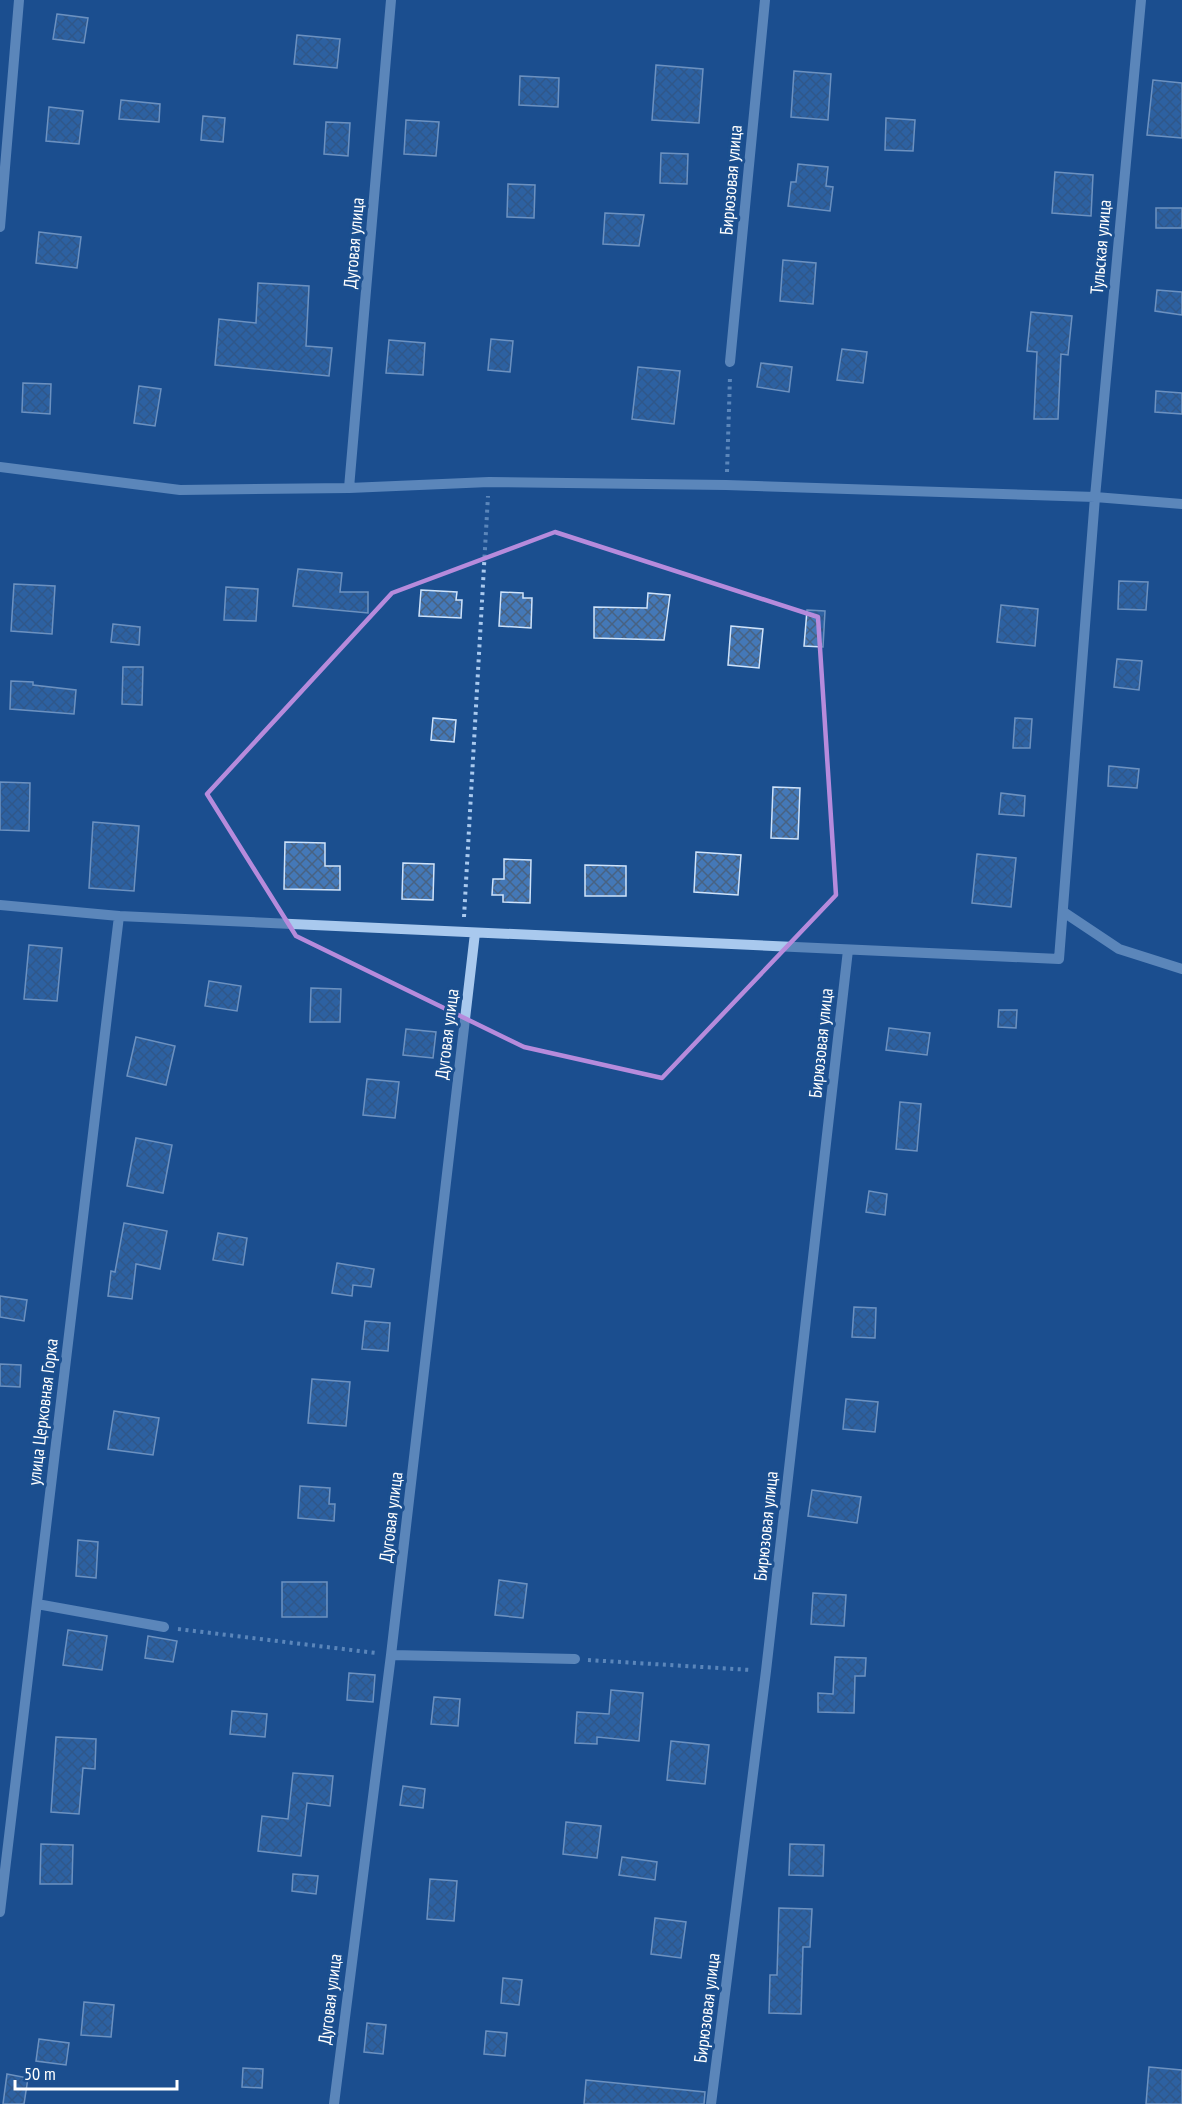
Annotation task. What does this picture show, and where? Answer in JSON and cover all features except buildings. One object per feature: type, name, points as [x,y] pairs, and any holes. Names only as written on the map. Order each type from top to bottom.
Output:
[{"type":"street","points":[[0,227],[19,0]]},
{"type":"street","name":"Дуговая улица","points":[[349,488],[392,0]]},
{"type":"street","name":"Бирюзовая улица","points":[[730,362],[765,0]]},
{"type":"street","name":"Тульская улица","points":[[848,950],[1059,959],[1065,913],[1095,496],[1141,0]]},
{"type":"street","points":[[0,467],[180,490],[349,488],[489,482],[726,485],[1095,496],[1182,504]]},
{"type":"street","points":[[0,905],[119,916],[848,950]]},
{"type":"street","points":[[1065,913],[1119,949],[1182,969]]},
{"type":"street","name":"улица Церковная Горка","points":[[0,1912],[119,916]]},
{"type":"street","name":"Дуговая улица","points":[[333,2104],[391,1655],[476,933]]},
{"type":"street","name":"Бирюзовая улица","points":[[711,2104],[766,1671],[848,950]]},
{"type":"street","points":[[37,1604],[164,1627]]},
{"type":"street","points":[[391,1655],[575,1659]]},
{"type":"path","points":[[726,485],[730,362]]},
{"type":"path","points":[[464,932],[489,482]]},
{"type":"path","points":[[164,1627],[391,1655]]},
{"type":"path","points":[[575,1659],[766,1671]]},
{"type":"highlighted area","points":[[555,532],[818,617],[836,895],[662,1078],[524,1047],[296,936],[207,794],[392,593]]}]
